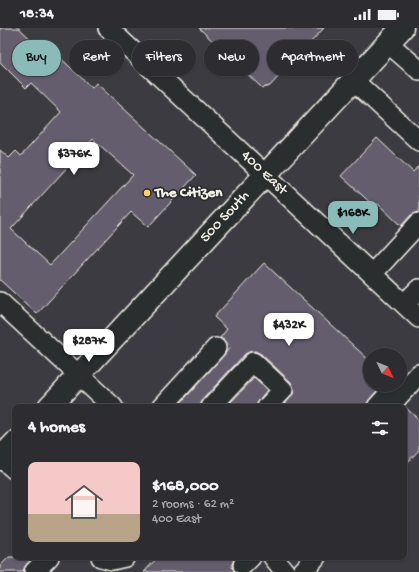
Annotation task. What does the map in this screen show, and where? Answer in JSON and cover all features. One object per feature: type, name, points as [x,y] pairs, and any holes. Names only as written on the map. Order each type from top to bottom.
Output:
[{"type":"main road","name":"500 South","points":[[52,404],[395,35]]},
{"type":"street","name":"400 East","points":[[108,28],[419,318]]},
{"type":"street","points":[[395,35],[419,70]]},
{"type":"street","points":[[353,80],[419,141]]},
{"type":"street","points":[[372,274],[419,223]]},
{"type":"street","points":[[404,304],[419,289]]},
{"type":"street","points":[[0,302],[110,404]]},
{"type":"street","points":[[165,404],[216,348]]},
{"type":"street","points":[[407,376],[419,361]]},
{"type":"street","points":[[214,404],[253,362],[283,390],[270,404]]},
{"type":"street","points":[[407,382],[419,374]]},
{"type":"street","points":[[380,404],[394,392]]},
{"type":"street","points":[[34,572],[46,560]]},
{"type":"street","points":[[275,560],[285,572]]},
{"type":"street","points":[[302,572],[313,560]]},
{"type":"building","name":"The Citizen","points":[[0,28],[19,28],[32,40],[12,40],[12,74],[0,62]]},
{"type":"building","points":[[199,28],[324,28],[313,40],[267,40],[267,76],[279,76],[270,86],[262,88],[249,76],[259,76],[259,40],[212,40]]},
{"type":"building","name":"The Citizen","points":[[61,58],[69,66],[69,76],[79,76],[92,88],[96,83],[196,175],[148,227],[131,212],[37,314],[0,280],[0,150],[9,158],[16,151],[21,156],[61,112],[31,83],[26,88],[14,76],[61,76]],"holes":[[[93,139],[133,175],[50,265],[11,229]]]},
{"type":"building","points":[[377,138],[413,172],[419,165],[419,212],[411,215],[401,226],[378,204],[374,206],[341,176]]},
{"type":"building","points":[[264,263],[363,355],[363,392],[376,392],[367,404],[285,404],[294,392],[291,382],[261,354],[255,351],[245,354],[203,399],[201,404],[180,404],[230,347],[220,338],[227,329],[214,317]]},
{"type":"building","points":[[254,378],[267,390],[257,404],[229,404]]},
{"type":"building","points":[[407,409],[419,420],[419,450],[407,463]]},
{"type":"building","points":[[9,557],[12,557],[12,560],[30,560],[23,572],[0,572],[0,566]]},
{"type":"building","points":[[155,560],[233,560],[232,567],[235,572],[144,572]]},
{"type":"place","name":"The Citizen","points":[[147,193]]}]
